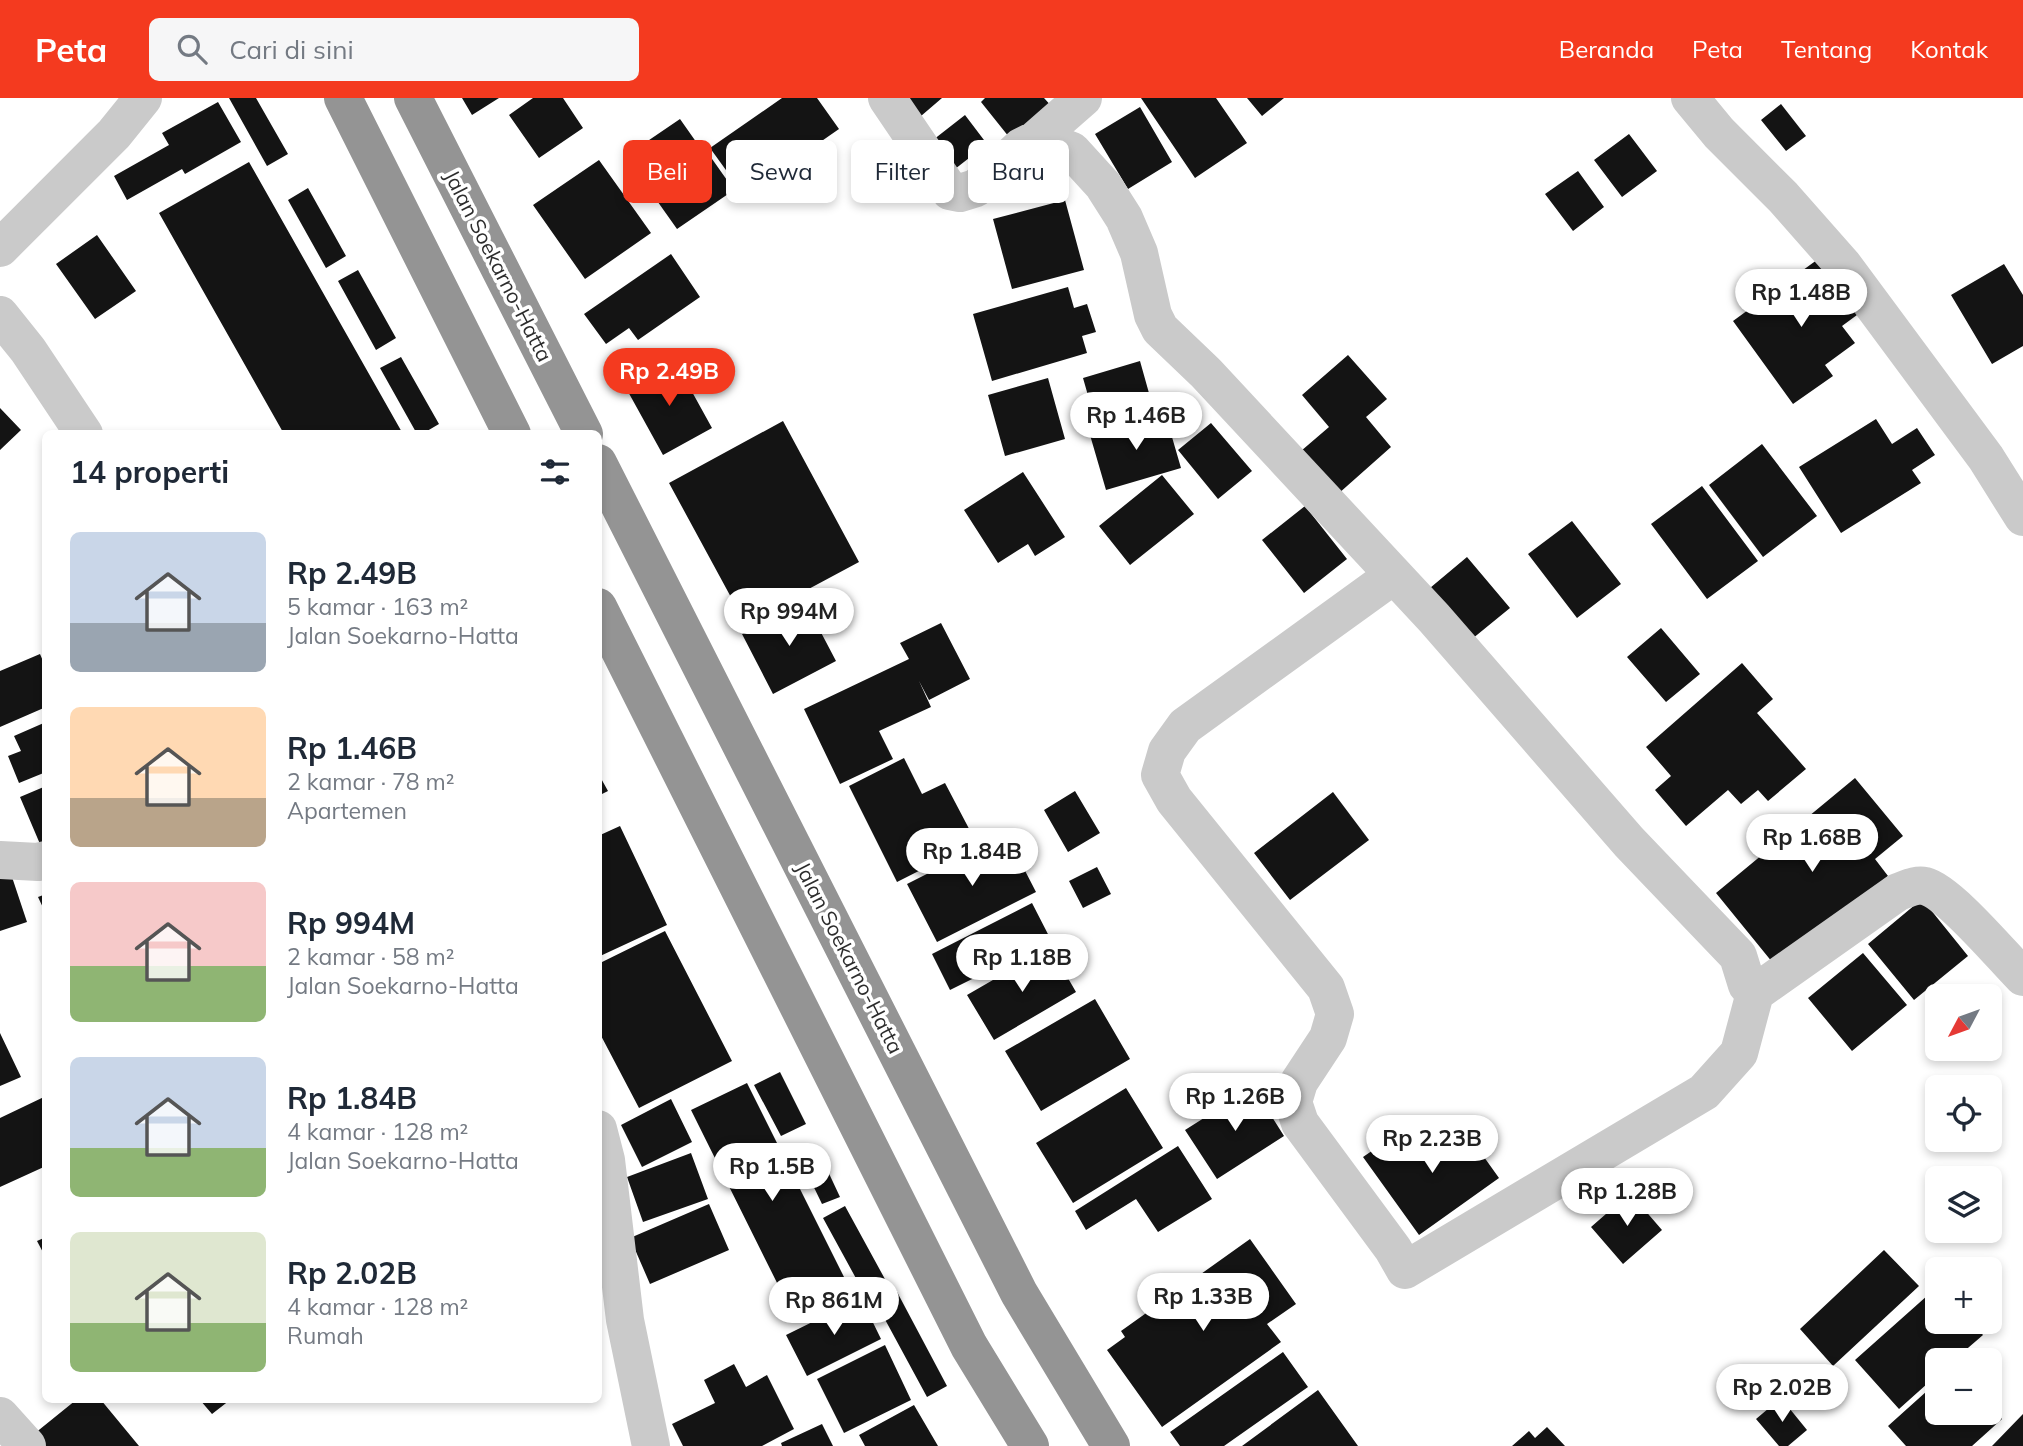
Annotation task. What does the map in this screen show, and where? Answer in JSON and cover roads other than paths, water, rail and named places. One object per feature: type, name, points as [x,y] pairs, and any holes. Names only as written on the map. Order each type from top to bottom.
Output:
[{"type":"highway","points":[[343,98],[510,430]]},
{"type":"highway","name":"Jalan Soekarno-Hatta","points":[[413,98],[582,430]]},
{"type":"highway","name":"Jalan Soekarno-Hatta","points":[[602,471],[1019,1293],[1111,1446]]},
{"type":"highway","points":[[602,615],[969,1346],[1030,1446]]},
{"type":"street","points":[[0,248],[114,134],[143,98]]},
{"type":"street","points":[[887,98],[950,191],[960,193],[968,190]]},
{"type":"street","points":[[1035,140],[1083,98]]},
{"type":"street","points":[[1690,98],[1843,265],[1986,458],[2023,517]]},
{"type":"street","points":[[1069,150],[1103,184],[1124,218],[1139,253],[1153,315],[1160,329],[1206,373],[1394,575],[1629,842],[1738,956],[1747,985],[1755,993]]},
{"type":"street","points":[[0,315],[28,350],[81,430]]},
{"type":"street","points":[[1394,575],[1185,726],[1167,751],[1160,775],[1174,800],[1326,988],[1335,1014],[1328,1038],[1299,1082],[1293,1102],[1300,1123],[1405,1269],[1704,1092],[1739,1053],[1755,993],[1898,892],[1916,885],[1928,887],[1950,902],[2023,977]]},
{"type":"street","points":[[0,860],[42,861]]},
{"type":"street","points":[[602,1144],[625,1320],[651,1446]]},
{"type":"street","points":[[0,1416],[27,1446]]}]
